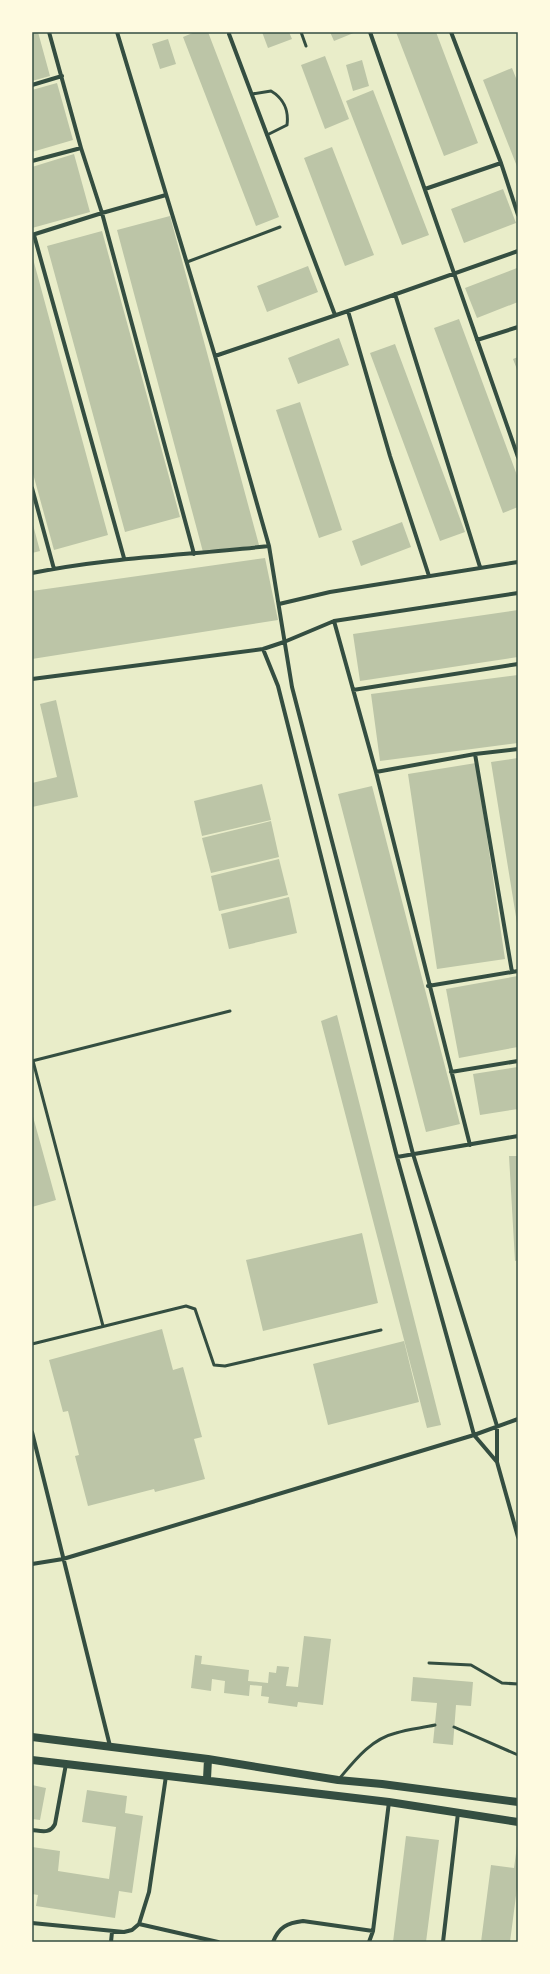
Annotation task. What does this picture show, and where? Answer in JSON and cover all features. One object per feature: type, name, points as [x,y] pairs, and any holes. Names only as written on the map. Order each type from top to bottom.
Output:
[{"type":"main road","points":[[32,1737],[208,1758],[338,1780],[382,1784],[518,1802]]},
{"type":"main road","points":[[207,1779],[208,1758]]},
{"type":"main road","points":[[32,1760],[166,1776],[207,1779],[389,1802],[518,1822]]},
{"type":"street","points":[[48,32],[62,76],[81,148],[102,213],[194,554]]},
{"type":"street","points":[[117,32],[216,356],[269,546],[292,687],[413,1154],[497,1426],[497,1462],[518,1536]]},
{"type":"street","points":[[370,32],[518,457]]},
{"type":"street","points":[[452,32],[501,163],[518,215]]},
{"type":"street","points":[[230,34],[335,315]]},
{"type":"street","points":[[32,85],[62,76]]},
{"type":"street","points":[[32,161],[81,148]]},
{"type":"street","points":[[425,189],[501,163]]},
{"type":"street","points":[[124,558],[33,235],[166,195]]},
{"type":"street","points":[[216,356],[518,251]]},
{"type":"street","points":[[395,294],[480,567]]},
{"type":"street","points":[[348,311],[390,456],[429,576]]},
{"type":"street","points":[[477,340],[518,327]]},
{"type":"street","points":[[32,488],[54,568]]},
{"type":"street","points":[[32,573],[54,568],[124,558],[194,554],[269,546]]},
{"type":"street","points":[[279,604],[330,592],[518,562]]},
{"type":"street","points":[[32,679],[263,649],[334,621],[518,593]]},
{"type":"street","points":[[334,621],[376,772],[428,986],[470,1145]]},
{"type":"street","points":[[263,649],[278,686],[397,1157],[474,1435],[497,1462]]},
{"type":"street","points":[[353,690],[518,664]]},
{"type":"street","points":[[376,772],[475,754],[518,749]]},
{"type":"street","points":[[475,754],[512,972]]},
{"type":"street","points":[[428,986],[518,971]]},
{"type":"street","points":[[451,1072],[518,1061]]},
{"type":"street","points":[[397,1157],[518,1136]]},
{"type":"street","points":[[32,1564],[63,1559],[474,1435],[518,1419]]},
{"type":"street","points":[[32,1432],[110,1746]]},
{"type":"street","points":[[32,1830],[47,1832],[52,1830],[55,1824],[66,1764]]},
{"type":"street","points":[[32,1923],[112,1932],[132,1930],[139,1924],[149,1892],[166,1776]]},
{"type":"street","points":[[369,1942],[373,1931],[389,1802]]},
{"type":"street","points":[[443,1942],[458,1813]]},
{"type":"street","points":[[273,1942],[281,1927],[292,1922],[303,1921],[373,1931]]},
{"type":"street","points":[[139,1924],[218,1942]]},
{"type":"street","points":[[111,1942],[112,1932]]},
{"type":"lane","points":[[301,32],[306,46]]},
{"type":"lane","points":[[252,94],[271,90],[281,96],[288,117],[287,124],[267,134]]},
{"type":"lane","points":[[187,262],[280,227]]},
{"type":"lane","points":[[103,1326],[32,1061],[230,1011]]},
{"type":"lane","points":[[32,1344],[186,1306],[195,1309],[214,1365],[225,1366],[381,1330]]},
{"type":"lane","points":[[429,1663],[471,1665],[502,1683],[518,1684]]},
{"type":"lane","points":[[338,1780],[361,1753],[377,1741],[395,1733],[435,1725]]},
{"type":"lane","points":[[454,1727],[518,1755]]},
{"type":"building","points":[[32,32],[38,32],[50,76],[32,81]]},
{"type":"building","points":[[195,32],[208,32],[279,217],[256,226],[183,37]]},
{"type":"building","points":[[262,32],[289,32],[292,39],[268,48]]},
{"type":"building","points":[[330,32],[356,32],[334,41]]},
{"type":"building","points":[[396,32],[436,32],[478,143],[444,156]]},
{"type":"building","points":[[168,39],[176,64],[160,69],[152,44]]},
{"type":"building","points":[[325,56],[349,119],[325,129],[301,65]]},
{"type":"building","points":[[362,60],[369,86],[353,91],[346,65]]},
{"type":"building","points":[[512,68],[518,83],[518,169],[483,80]]},
{"type":"building","points":[[57,83],[73,140],[32,152],[32,90]]},
{"type":"building","points":[[373,90],[429,235],[402,245],[346,101]]},
{"type":"building","points":[[332,147],[374,255],[345,266],[304,158]]},
{"type":"building","points":[[74,154],[90,212],[32,228],[32,167]]},
{"type":"building","points":[[503,189],[516,223],[464,243],[451,209]]},
{"type":"building","points":[[170,216],[259,545],[203,552],[117,230]]},
{"type":"building","points":[[102,231],[180,517],[125,532],[47,246]]},
{"type":"building","points":[[32,255],[108,535],[54,550],[32,470]]},
{"type":"building","points":[[308,266],[318,292],[267,312],[257,286]]},
{"type":"building","points":[[517,268],[518,302],[477,318],[465,288]]},
{"type":"building","points":[[459,319],[518,478],[518,507],[503,513],[434,328]]},
{"type":"building","points":[[339,338],[349,365],[298,384],[288,358]]},
{"type":"building","points":[[395,344],[465,532],[440,541],[370,353]]},
{"type":"building","points":[[518,357],[518,372],[513,359]]},
{"type":"building","points":[[300,402],[342,530],[319,538],[276,410]]},
{"type":"building","points":[[32,521],[40,551],[32,553]]},
{"type":"building","points":[[402,522],[411,547],[361,566],[352,541]]},
{"type":"building","points":[[265,558],[278,620],[32,659],[32,591]]},
{"type":"building","points":[[518,610],[518,657],[360,681],[353,634]]},
{"type":"building","points":[[518,675],[518,743],[380,761],[371,694]]},
{"type":"building","points":[[56,700],[78,797],[32,807],[32,783],[57,777],[40,704]]},
{"type":"building","points":[[518,758],[518,923],[517,923],[491,762]]},
{"type":"building","points":[[476,763],[505,959],[437,969],[408,774]]},
{"type":"building","points":[[262,784],[271,820],[202,836],[194,801]]},
{"type":"building","points":[[372,786],[460,1124],[426,1132],[338,794]]},
{"type":"building","points":[[271,821],[279,857],[211,873],[202,838]]},
{"type":"building","points":[[279,859],[288,895],[219,911],[211,876]]},
{"type":"building","points":[[289,897],[297,933],[229,949],[221,914]]},
{"type":"building","points":[[518,976],[518,1047],[459,1058],[446,989]]},
{"type":"building","points":[[337,1015],[441,1425],[427,1428],[321,1021]]},
{"type":"building","points":[[518,1067],[518,1109],[480,1115],[473,1074]]},
{"type":"building","points":[[32,1113],[56,1200],[32,1207]]},
{"type":"building","points":[[509,1156],[518,1156],[518,1260],[515,1261]]},
{"type":"building","points":[[362,1233],[378,1303],[263,1331],[246,1260]]},
{"type":"building","points":[[162,1329],[173,1370],[183,1367],[202,1437],[194,1439],[205,1479],[155,1492],[154,1489],[88,1506],[75,1456],[79,1455],[68,1411],[63,1412],[49,1360]]},
{"type":"building","points":[[404,1341],[419,1402],[328,1425],[313,1364]]},
{"type":"building","points":[[304,1636],[331,1639],[323,1705],[298,1702],[297,1707],[268,1703],[269,1697],[261,1696],[262,1686],[250,1685],[249,1696],[224,1693],[225,1681],[212,1679],[211,1691],[191,1688],[195,1655],[202,1656],[201,1664],[249,1670],[248,1681],[268,1683],[269,1672],[276,1673],[277,1666],[289,1667],[286,1686],[298,1687]]},
{"type":"building","points":[[413,1677],[473,1682],[471,1706],[456,1705],[453,1745],[433,1743],[437,1703],[411,1701]]},
{"type":"building","points":[[32,1785],[46,1788],[40,1820],[32,1819]]},
{"type":"building","points":[[87,1790],[127,1796],[125,1813],[143,1816],[132,1893],[119,1891],[115,1918],[36,1906],[38,1895],[32,1894],[32,1847],[60,1851],[58,1871],[109,1879],[116,1827],[82,1822]]},
{"type":"building","points":[[406,1836],[439,1840],[426,1942],[393,1942]]},
{"type":"building","points":[[517,1846],[518,1880],[510,1942],[481,1942],[491,1865],[514,1868]]}]
